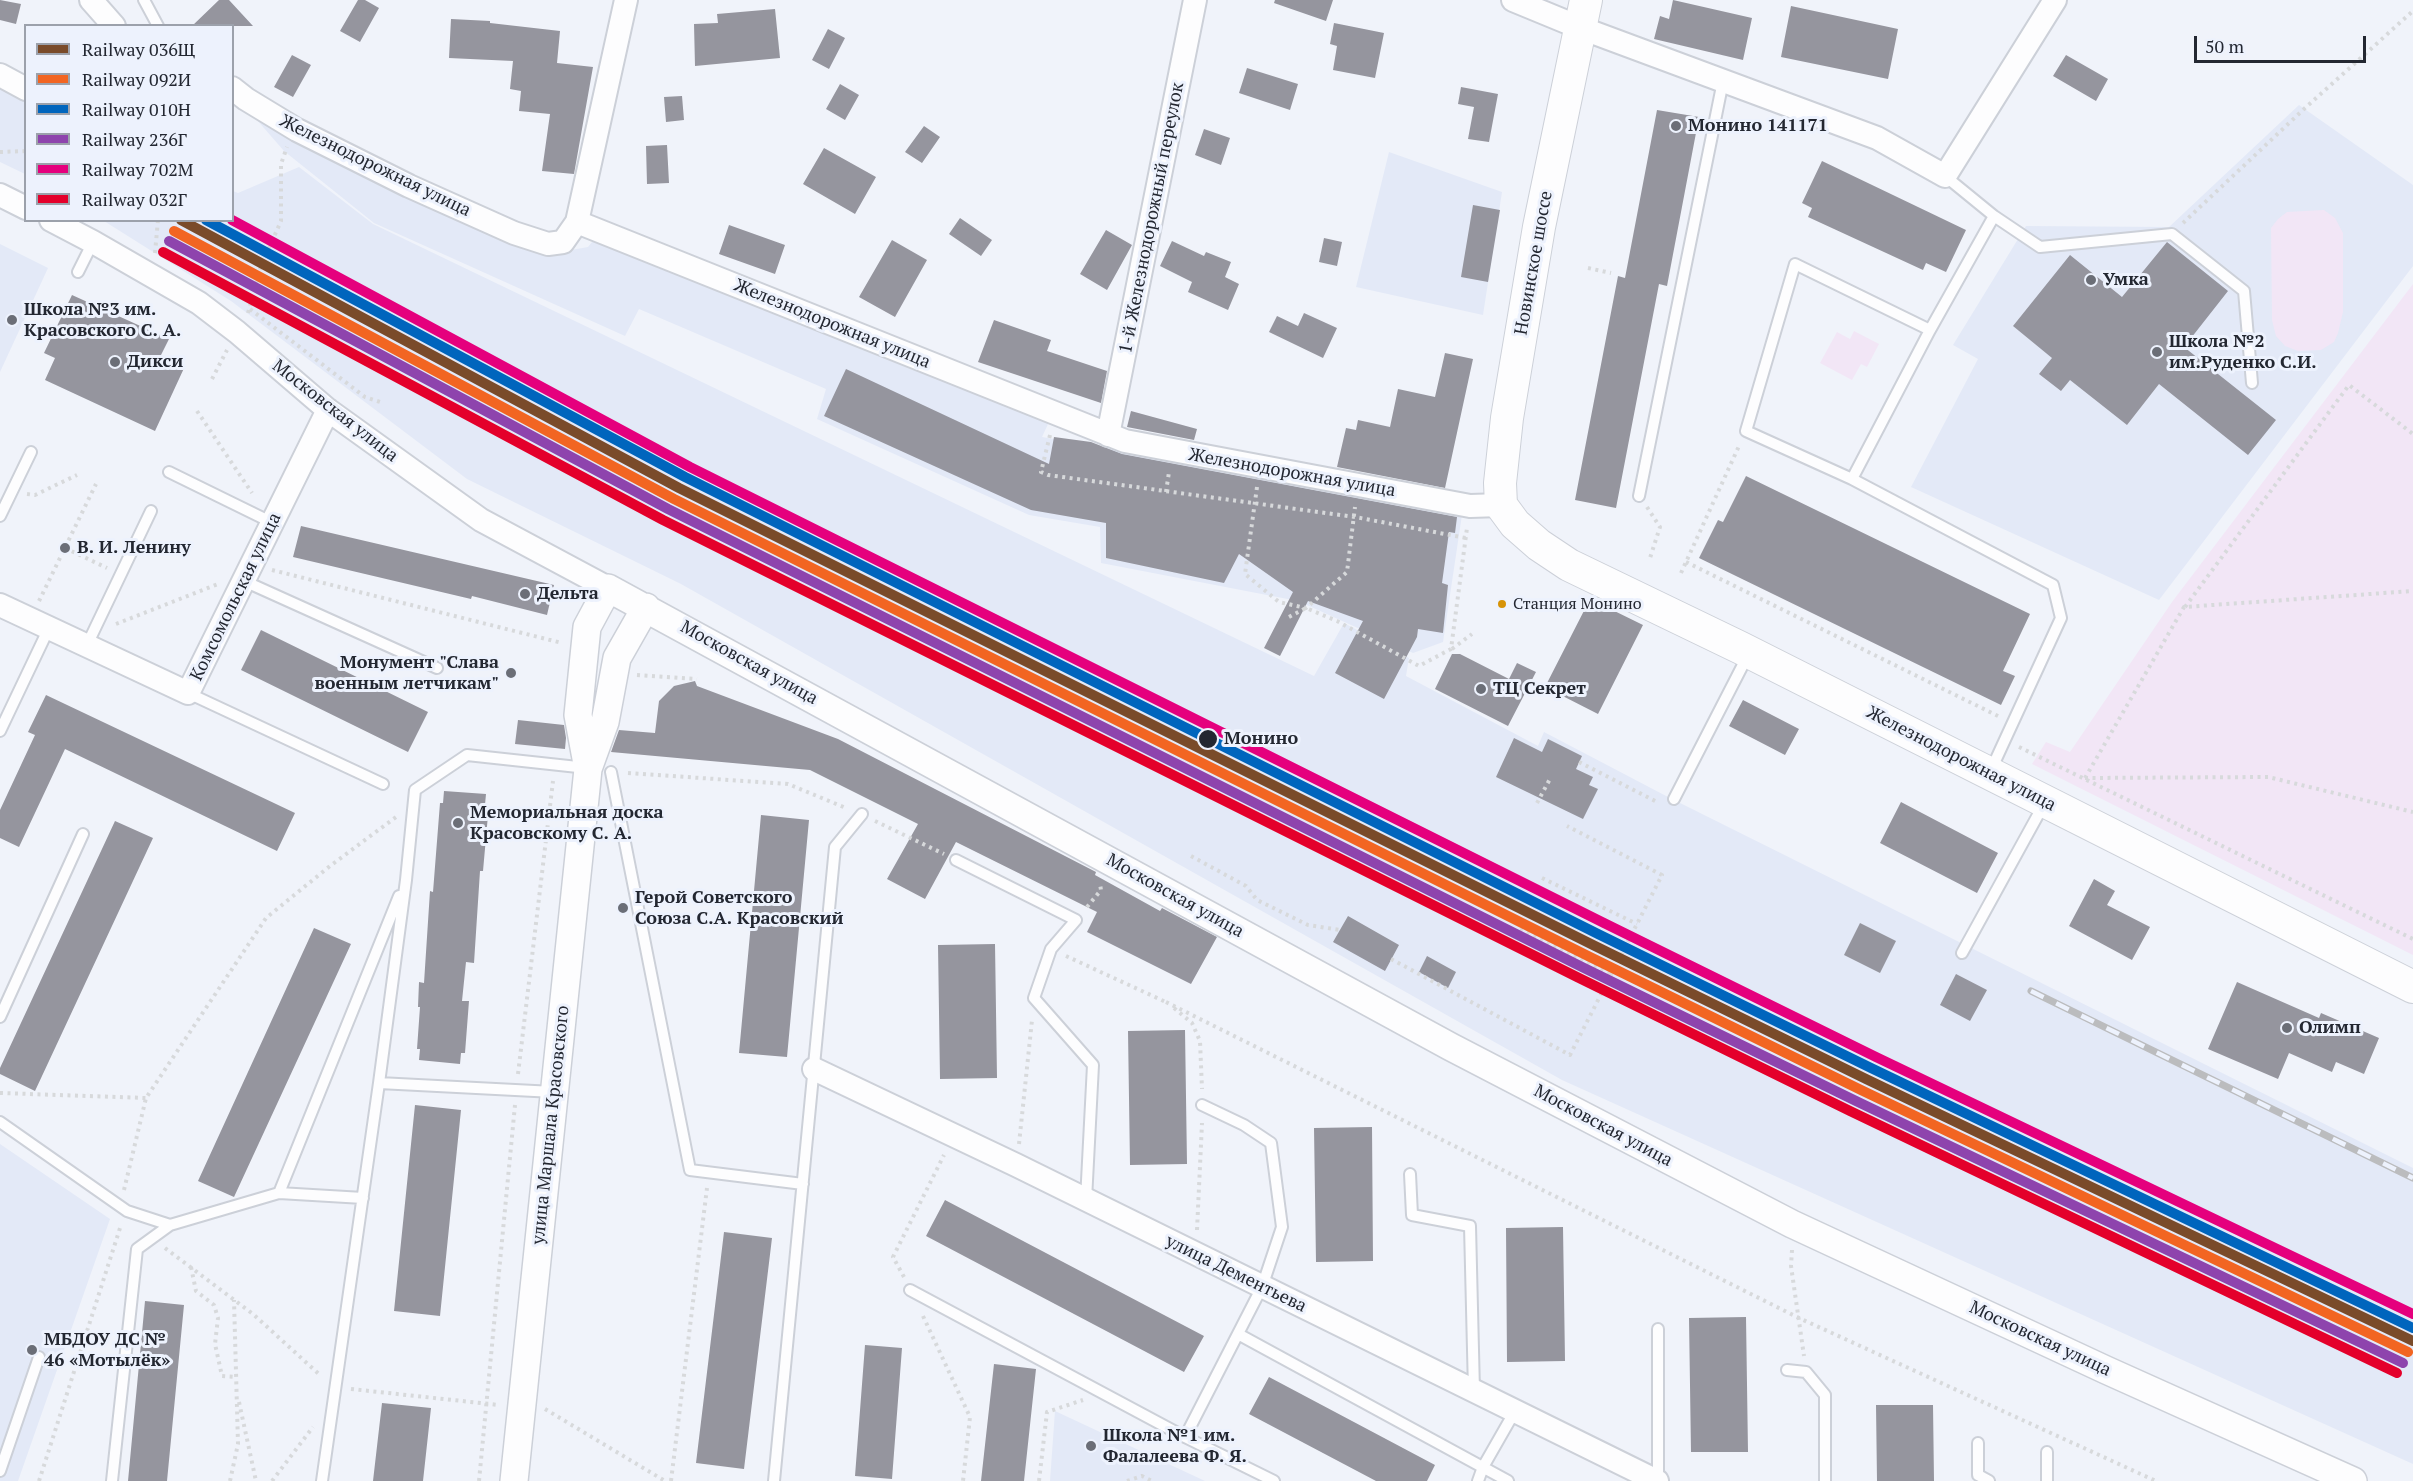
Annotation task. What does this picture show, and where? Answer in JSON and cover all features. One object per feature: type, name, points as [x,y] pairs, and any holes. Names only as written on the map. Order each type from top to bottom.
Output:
[{"type":"main road","name":"Новинское шоссе","points":[[1508,514],[1501,463],[1507,418],[1539,226],[1583,14]]},
{"type":"main road","name":"Железнодорожная улица","points":[[1508,514],[1539,545],[1569,565],[1750,652],[2413,987]]},
{"type":"street","points":[[91,0],[112,24]]},
{"type":"street","points":[[578,222],[626,0]]},
{"type":"street","name":"1-й Железнодорожный переулок","points":[[1108,435],[1195,0]]},
{"type":"street","points":[[1513,0],[1583,14],[1723,81],[1877,138],[1945,176],[2055,0]]},
{"type":"street","points":[[0,75],[24,88]]},
{"type":"street","name":"Железнодорожная улица","points":[[237,93],[297,130],[409,186],[514,233],[548,244],[563,242],[578,222],[1108,435],[1183,454],[1508,514]]},
{"type":"street","points":[[0,195],[24,207]]},
{"type":"street","name":"Московская улица","points":[[55,222],[199,303],[237,332],[328,410],[481,520],[646,607],[1452,1047],[1792,1224],[2106,1370],[2353,1481]]},
{"type":"street","name":"Комсомольская улица","points":[[0,604],[49,628],[90,639],[188,693],[328,410]]},
{"type":"street","name":"улица Маршала Красовского","points":[[600,770],[578,715],[587,627],[608,588]]},
{"type":"street","name":"улица Маршала Красовского","points":[[514,1481],[555,1092],[605,722],[617,658],[646,607]]},
{"type":"street","name":"улица Дементьева","points":[[814,1069],[1016,1165],[1657,1481]]},
{"type":"lane","points":[[144,0],[158,24]]},
{"type":"lane","points":[[1639,496],[1723,81]]},
{"type":"lane","points":[[1945,176],[2020,236],[2040,246],[2172,234],[2244,291],[2252,383]]},
{"type":"lane","points":[[1852,479],[1930,330],[1994,216]]},
{"type":"lane","points":[[78,272],[93,242]]},
{"type":"lane","points":[[1930,330],[1795,264],[1746,431],[1852,479],[2053,585],[2061,618],[1990,773]]},
{"type":"lane","points":[[0,516],[31,452]]},
{"type":"lane","points":[[169,472],[273,524]]},
{"type":"lane","points":[[90,639],[151,511]]},
{"type":"lane","points":[[248,573],[437,668]]},
{"type":"lane","points":[[0,731],[49,628]]},
{"type":"lane","points":[[1674,799],[1750,652]]},
{"type":"lane","points":[[188,693],[383,784]]},
{"type":"lane","points":[[322,1481],[379,1083],[406,880],[415,790],[467,755],[555,763],[600,770],[690,1170],[803,1184]]},
{"type":"lane","points":[[1962,953],[2045,802]]},
{"type":"lane","points":[[774,1481],[835,846],[862,814]]},
{"type":"lane","points":[[0,1017],[82,834]]},
{"type":"lane","points":[[956,860],[1076,920],[1051,949],[1034,998],[1093,1065],[1086,1200]]},
{"type":"lane","points":[[279,1193],[406,880]]},
{"type":"lane","points":[[379,1083],[555,1092]]},
{"type":"lane","points":[[1185,1437],[1262,1287],[1282,1227],[1271,1143],[1244,1125],[1202,1105]]},
{"type":"lane","points":[[0,1123],[122,1212],[127,1211],[170,1225]]},
{"type":"lane","points":[[1410,1174],[1412,1215],[1470,1226],[1474,1391]]},
{"type":"lane","points":[[112,1481],[137,1250],[170,1225],[279,1193],[363,1198]]},
{"type":"lane","points":[[910,1290],[1185,1437],[1274,1481]]},
{"type":"lane","points":[[1657,1481],[1658,1329]]},
{"type":"lane","points":[[1238,1334],[1508,1481]]},
{"type":"lane","points":[[0,1471],[39,1357]]},
{"type":"lane","points":[[1787,1370],[1806,1372],[1825,1395],[1825,1481]]},
{"type":"lane","points":[[1478,1481],[1483,1467],[1515,1411]]},
{"type":"lane","points":[[1978,1443],[1978,1474],[1989,1481]]},
{"type":"lane","points":[[2047,1452],[2047,1481]]},
{"type":"path","points":[[2172,234],[2304,109],[2413,11]]},
{"type":"path","points":[[212,379],[250,309],[261,266],[281,221],[281,164],[284,151],[297,130]]},
{"type":"path","points":[[0,152],[24,151]]},
{"type":"path","points":[[144,272],[156,253],[158,222]]},
{"type":"path","points":[[1588,268],[1611,273]]},
{"type":"path","points":[[250,309],[365,397],[380,402]]},
{"type":"path","points":[[2085,778],[2184,607],[2349,385],[2413,434]]},
{"type":"path","points":[[197,411],[273,524]]},
{"type":"path","points":[[1056,414],[1041,472],[1355,517],[1466,538]]},
{"type":"path","points":[[1681,573],[1746,431]]},
{"type":"path","points":[[11,492],[35,495],[77,475]]},
{"type":"path","points":[[36,607],[96,483]]},
{"type":"path","points":[[1289,617],[1306,608],[1347,572],[1355,517],[1356,485]]},
{"type":"path","points":[[1639,496],[1660,527],[1650,558]]},
{"type":"path","points":[[1255,503],[1245,574],[1279,602],[1306,608],[1337,621],[1419,666],[1451,649],[1472,634]]},
{"type":"path","points":[[1451,649],[1470,506]]},
{"type":"path","points":[[65,548],[121,574]]},
{"type":"path","points":[[1686,562],[2012,723]]},
{"type":"path","points":[[90,639],[248,573],[585,649]]},
{"type":"path","points":[[2184,607],[2413,591]]},
{"type":"path","points":[[2005,740],[2413,939]]},
{"type":"path","points":[[1579,762],[1669,808],[1674,799]]},
{"type":"path","points":[[479,1481],[516,1089],[555,763]]},
{"type":"path","points":[[600,770],[788,784],[862,814],[956,860]]},
{"type":"path","points":[[1537,803],[1551,777]]},
{"type":"path","points":[[2085,778],[2268,777],[2413,812]]},
{"type":"path","points":[[39,1481],[122,1212],[146,1098],[266,918],[330,866],[413,804]]},
{"type":"path","points":[[1391,959],[1570,1056],[1662,875],[1567,826]]},
{"type":"path","points":[[1191,856],[1246,886],[1257,900],[1267,905],[1308,925],[1340,930]]},
{"type":"path","points":[[1542,878],[1637,924]]},
{"type":"path","points":[[1076,920],[1101,890],[1100,881]]},
{"type":"path","points":[[1520,930],[1612,975]]},
{"type":"path","points":[[1051,949],[1166,1002],[1799,1318],[2156,1481]]},
{"type":"path","points":[[1016,1165],[1034,998]]},
{"type":"path","points":[[1166,1002],[1192,1023],[1200,1041],[1202,1105],[1196,1254]]},
{"type":"path","points":[[0,1093],[146,1098]]},
{"type":"path","points":[[671,1481],[709,1172]]},
{"type":"path","points":[[1792,1224],[1791,1266],[1806,1372]]},
{"type":"path","points":[[152,1238],[234,1299],[334,1387],[493,1405]]},
{"type":"path","points":[[191,1266],[196,1291],[214,1305],[218,1318],[215,1344],[222,1376],[236,1377]]},
{"type":"path","points":[[230,1481],[238,1444],[234,1299]]},
{"type":"path","points":[[237,1389],[256,1481]]},
{"type":"path","points":[[1039,1481],[1047,1412],[1102,1392]]},
{"type":"path","points":[[272,1481],[332,1401]]},
{"type":"path","points":[[546,1409],[665,1481]]},
{"type":"path","points":[[1127,1481],[1142,1476],[1152,1481]]},
{"type":"shaded area","points":[[0,81],[24,93],[24,174],[0,162]]},
{"type":"shaded area","name":"Школа №2 им.Руденко С.И.","points":[[2299,105],[2413,185],[2413,266],[2159,600],[1911,487],[1978,359],[1953,345],[2026,226],[2169,227]]},
{"type":"shaded area","points":[[250,112],[554,253],[588,247],[600,232],[1049,422],[1042,437],[1463,508],[1443,642],[1413,653],[1298,601],[1101,563],[1100,527],[1029,515],[817,419],[826,389],[639,309],[625,336],[374,223],[284,151]]},
{"type":"shaded area","points":[[1389,152],[1502,192],[1483,315],[1356,287]]},
{"type":"shaded area","points":[[299,167],[373,224],[1314,676],[1344,623],[1409,658],[1406,676],[1538,746],[1544,732],[1668,797],[2413,1168],[2413,1464],[1562,1080],[681,584],[467,479],[231,301],[106,222],[234,222],[234,191],[238,193]]},
{"type":"shaded area","points":[[2324,210],[2335,218],[2343,233],[2343,312],[2334,342],[2321,350],[2298,351],[2285,346],[2276,336],[2272,320],[2271,228],[2287,212]]},
{"type":"shaded area","name":"Школа №3 им. Красовского С. А.","points":[[0,244],[48,268],[0,372]]},
{"type":"shaded area","points":[[2413,284],[2413,955],[2032,764],[2046,742],[2070,752],[2172,602]]},
{"type":"shaded area","points":[[1854,331],[1879,344],[1867,367],[1861,364],[1852,380],[1820,363],[1837,332],[1850,339]]},
{"type":"shaded area","name":"МБДОУ ДC № 46 «Мотылёк»","points":[[0,1144],[110,1219],[18,1481],[0,1481]]},
{"type":"shaded area","name":"Школа №1 им. Фалалеева Ф. Я.","points":[[1055,1411],[1205,1481],[1050,1481]]},
{"type":"building","points":[[0,0],[21,4],[16,24],[0,20]]},
{"type":"building","points":[[219,0],[229,0],[253,26],[234,26],[234,24],[194,24]]},
{"type":"building","points":[[358,0],[365,0],[379,8],[360,42],[340,31]]},
{"type":"building","points":[[1275,0],[1333,0],[1326,21],[1274,3]]},
{"type":"building","points":[[1673,0],[1752,18],[1743,60],[1654,39],[1660,16],[1669,19]]},
{"type":"building","points":[[1791,6],[1898,29],[1888,79],[1781,57]]},
{"type":"building","points":[[775,9],[780,58],[695,66],[694,24],[718,23],[717,14]]},
{"type":"building","points":[[451,19],[490,21],[490,23],[560,31],[557,63],[593,67],[574,174],[542,171],[550,114],[519,111],[521,91],[510,89],[513,61],[449,58]]},
{"type":"building","points":[[1334,23],[1384,33],[1375,78],[1333,70],[1337,46],[1330,44]]},
{"type":"building","points":[[828,29],[845,38],[829,69],[812,60]]},
{"type":"building","points":[[292,55],[311,65],[293,97],[274,87]]},
{"type":"building","points":[[2066,55],[2108,79],[2096,101],[2053,76]]},
{"type":"building","points":[[1247,68],[1298,84],[1290,110],[1239,93]]},
{"type":"building","points":[[840,84],[859,95],[845,120],[826,109]]},
{"type":"building","points":[[1461,87],[1498,94],[1489,142],[1468,139],[1474,107],[1458,104]]},
{"type":"building","points":[[682,96],[684,120],[666,122],[664,97]]},
{"type":"building","points":[[1657,110],[1699,117],[1667,286],[1659,284],[1616,508],[1575,500],[1618,276],[1625,278]]},
{"type":"building","points":[[924,126],[940,137],[922,163],[905,152]]},
{"type":"building","points":[[1204,129],[1230,138],[1221,165],[1195,155]]},
{"type":"building","points":[[667,145],[669,183],[647,184],[646,146]]},
{"type":"building","points":[[824,148],[876,177],[855,214],[803,184]]},
{"type":"building","points":[[1822,161],[1966,230],[1946,272],[1926,263],[1923,270],[1808,217],[1812,208],[1802,203]]},
{"type":"building","points":[[1473,205],[1500,210],[1488,282],[1461,277]]},
{"type":"building","points":[[960,218],[992,240],[981,256],[949,234]]},
{"type":"building","points":[[729,225],[785,245],[775,274],[719,254]]},
{"type":"building","points":[[1106,230],[1132,245],[1107,290],[1080,274]]},
{"type":"building","points":[[1324,238],[1342,242],[1337,266],[1319,262]]},
{"type":"building","points":[[892,240],[927,260],[895,317],[859,297]]},
{"type":"building","points":[[1172,241],[1204,256],[1206,252],[1231,262],[1225,277],[1239,284],[1228,310],[1188,292],[1192,282],[1160,266]]},
{"type":"building","points":[[2167,242],[2228,291],[2184,347],[2276,420],[2248,455],[2159,384],[2127,425],[2070,380],[2061,391],[2039,374],[2052,358],[2013,326],[2070,255],[2122,297]]},
{"type":"building","name":"Дикси","points":[[72,295],[169,339],[161,355],[185,366],[155,431],[45,380],[55,358],[44,353]]},
{"type":"building","points":[[1304,313],[1337,328],[1323,358],[1269,332],[1277,316],[1298,326]]},
{"type":"building","points":[[994,320],[1051,340],[1047,351],[1107,371],[1101,403],[978,362]]},
{"type":"building","points":[[1445,353],[1473,359],[1445,488],[1337,467],[1346,428],[1356,430],[1358,420],[1390,427],[1398,389],[1435,397]]},
{"type":"building","points":[[846,369],[1049,464],[1054,437],[1091,442],[1122,454],[1457,517],[1455,533],[1449,532],[1442,583],[1448,585],[1443,633],[1418,629],[1417,637],[1384,699],[1335,673],[1363,621],[1308,601],[1280,656],[1264,648],[1293,592],[1239,554],[1224,583],[1106,558],[1106,523],[1031,510],[824,416]]},
{"type":"building","points":[[1131,411],[1197,429],[1194,440],[1127,427]]},
{"type":"building","points":[[1746,476],[2030,614],[2003,671],[2015,676],[2001,705],[1699,558],[1718,520],[1723,522]]},
{"type":"building","points":[[301,526],[554,585],[547,615],[472,596],[471,599],[293,557]]},
{"type":"building","points":[[1590,599],[1643,625],[1598,714],[1545,687]]},
{"type":"building","points":[[261,630],[428,712],[408,752],[241,670]]},
{"type":"building","name":"ТЦ Секрет","points":[[1452,654],[1460,654],[1509,679],[1517,663],[1536,672],[1508,726],[1435,689]]},
{"type":"building","points":[[695,681],[697,686],[838,739],[1096,872],[1095,875],[1160,911],[1162,908],[1217,937],[1191,984],[1087,932],[1097,912],[956,842],[925,899],[887,879],[918,824],[810,770],[611,752],[619,730],[655,733],[659,701],[674,686]]},
{"type":"building","points":[[46,695],[295,813],[277,851],[65,749],[19,847],[0,838],[0,810],[35,735],[28,732]]},
{"type":"building","points":[[1743,700],[1799,729],[1785,755],[1729,726]]},
{"type":"building","points":[[518,720],[564,725],[565,749],[515,744]]},
{"type":"building","points":[[1514,738],[1542,752],[1548,739],[1582,756],[1576,769],[1593,777],[1589,785],[1598,789],[1583,819],[1496,777]]},
{"type":"building","points":[[444,791],[486,794],[484,815],[488,815],[483,871],[480,871],[474,963],[466,962],[462,1001],[469,1001],[465,1053],[461,1053],[460,1064],[419,1060],[420,1049],[417,1049],[419,982],[424,983],[430,891],[433,892],[440,803],[443,803]]},
{"type":"building","points":[[1901,802],[1998,853],[1977,893],[1880,843]]},
{"type":"building","points":[[761,815],[809,820],[787,1057],[739,1053]]},
{"type":"building","points":[[115,821],[153,838],[35,1091],[0,1074],[0,1068]]},
{"type":"building","points":[[2094,879],[2115,891],[2107,905],[2150,927],[2132,960],[2069,926]]},
{"type":"building","points":[[1348,916],[1399,945],[1385,971],[1333,942]]},
{"type":"building","points":[[1860,923],[1896,941],[1880,973],[1844,955]]},
{"type":"building","points":[[314,928],[351,944],[234,1197],[198,1181]]},
{"type":"building","points":[[995,944],[997,1078],[940,1079],[938,945]]},
{"type":"building","points":[[1427,956],[1456,972],[1448,988],[1419,972]]},
{"type":"building","points":[[1956,974],[1987,990],[1970,1021],[1940,1005]]},
{"type":"building","name":"Олимп","points":[[2237,982],[2319,1018],[2321,1013],[2379,1038],[2364,1074],[2336,1062],[2332,1072],[2289,1053],[2278,1079],[2208,1049]]},
{"type":"building","points":[[1185,1030],[1187,1164],[1130,1165],[1128,1031]]},
{"type":"building","points":[[415,1105],[461,1110],[440,1316],[394,1311]]},
{"type":"building","points":[[1372,1127],[1373,1261],[1316,1262],[1314,1128]]},
{"type":"building","points":[[945,1200],[1204,1336],[1184,1372],[926,1236]]},
{"type":"building","points":[[1563,1227],[1565,1361],[1507,1362],[1506,1228]]},
{"type":"building","points":[[724,1232],[772,1238],[744,1469],[696,1463]]},
{"type":"building","points":[[145,1301],[184,1305],[167,1481],[128,1481]]},
{"type":"building","points":[[1746,1317],[1748,1452],[1691,1452],[1689,1318]]},
{"type":"building","points":[[865,1345],[902,1348],[892,1479],[855,1476]]},
{"type":"building","points":[[994,1364],[1036,1369],[1024,1481],[981,1481]]},
{"type":"building","points":[[1269,1377],[1435,1465],[1427,1481],[1376,1481],[1249,1414]]},
{"type":"building","points":[[382,1403],[431,1408],[423,1481],[373,1481]]},
{"type":"building","points":[[1876,1405],[1933,1405],[1934,1481],[1877,1481]]},
{"type":"railway","points":[[2031,991],[2413,1178]]},
{"type":"rail line","name":"702М","points":[[234,221],[690,467],[1876,1057],[2413,1314]]},
{"type":"rail line","name":"036Щ","points":[[185,222],[679,488],[1593,945],[1866,1079],[2413,1341]]},
{"type":"rail line","name":"010Н","points":[[210,222],[685,477],[1598,934],[1871,1068],[2413,1328]]},
{"type":"rail line","name":"092И","points":[[174,231],[674,499],[1588,956],[1861,1090],[2408,1352]]},
{"type":"rail line","name":"236Г","points":[[169,241],[668,509],[1582,967],[2403,1363]]},
{"type":"rail line","name":"032Г","points":[[163,252],[663,520],[1577,977],[1850,1111],[2397,1373]]},
{"type":"place","name":"Монино 141171","points":[[1676,126]]},
{"type":"place","name":"Умка","points":[[2091,280]]},
{"type":"place","name":"Школа №3 им. Красовского С. А.","points":[[12,320]]},
{"type":"place","name":"Школа №2 им.Руденко С.И.","points":[[2157,352]]},
{"type":"place","name":"Дикси","points":[[115,362]]},
{"type":"place","name":"В. И. Ленину","points":[[65,548]]},
{"type":"place","name":"Дельта","points":[[525,594]]},
{"type":"place","name":"Станция Монино","points":[[1502,604]]},
{"type":"place","name":"Монумент \"Слава военным летчикам\"","points":[[511,673]]},
{"type":"place","name":"ТЦ Секрет","points":[[1481,689]]},
{"type":"place","name":"Монино","points":[[1208,739]]},
{"type":"place","name":"Мемориальная доска Красовскому С. А.","points":[[458,823]]},
{"type":"place","name":"Герой Советского Союза С.А. Красовский","points":[[623,908]]},
{"type":"place","name":"Олимп","points":[[2287,1028]]},
{"type":"place","name":"МБДОУ ДC № 46 «Мотылёк»","points":[[32,1350]]},
{"type":"place","name":"Школа №1 им. Фалалеева Ф. Я.","points":[[1091,1446]]}]
